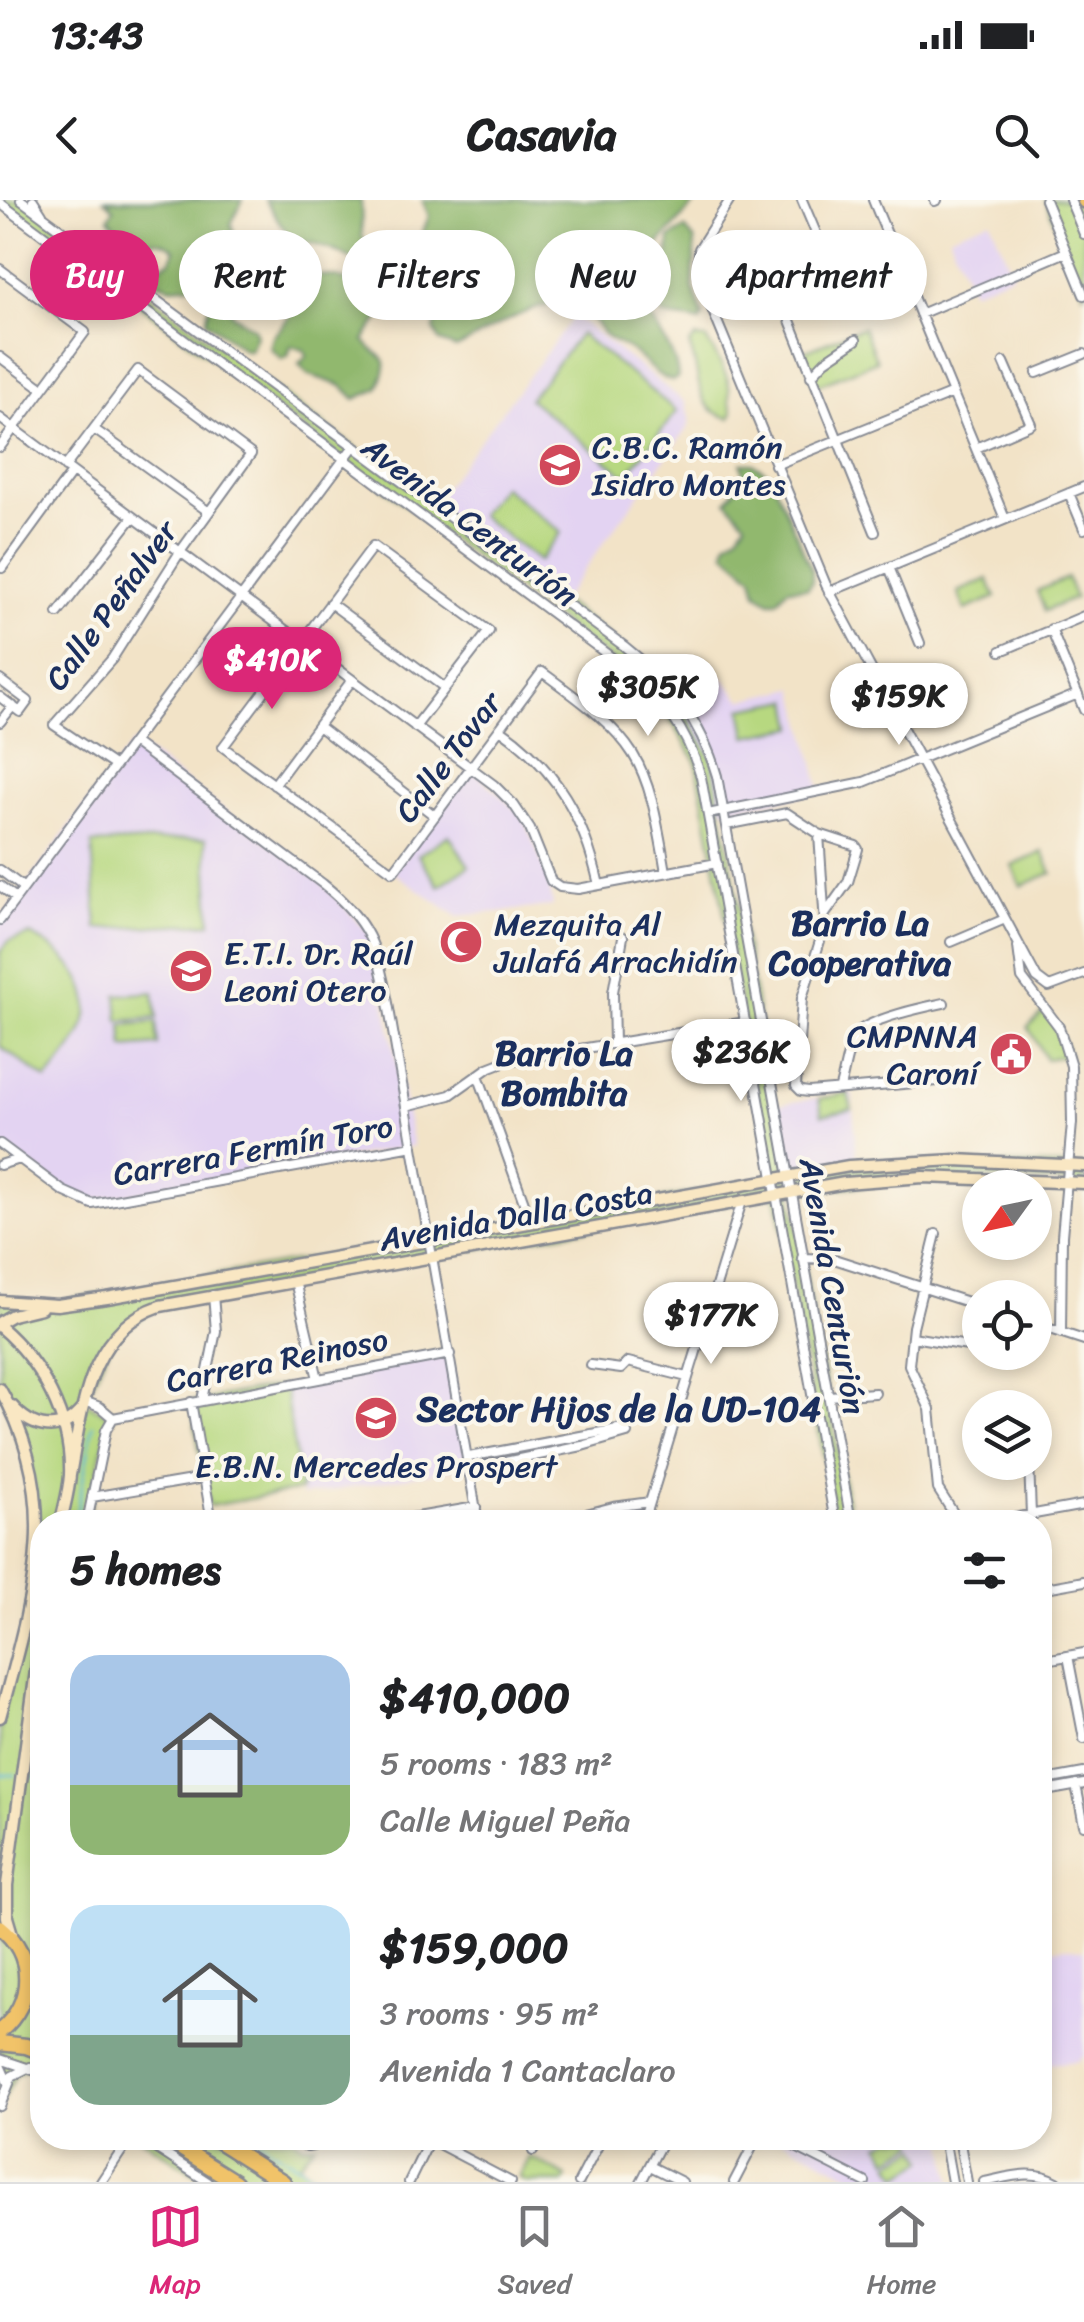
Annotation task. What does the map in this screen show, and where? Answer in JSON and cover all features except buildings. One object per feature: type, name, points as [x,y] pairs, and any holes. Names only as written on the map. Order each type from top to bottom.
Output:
[{"type":"highway","points":[[0,1927],[17,1944],[30,1975]]},
{"type":"highway","points":[[0,2031],[22,2003],[27,1978],[24,1960]]},
{"type":"highway","points":[[0,2042],[30,2048]]},
{"type":"highway","points":[[184,2150],[235,2182]]},
{"type":"highway","points":[[233,2150],[283,2182]]},
{"type":"street","name":"Avenida Centurión","points":[[21,200],[657,674],[680,698],[698,726],[712,759],[726,825],[848,1510]]},
{"type":"street","points":[[33,200],[44,217]]},
{"type":"street","points":[[730,200],[703,241],[696,260],[701,285],[830,592],[1037,978],[1046,987],[1084,974]]},
{"type":"street","points":[[802,200],[815,230]]},
{"type":"street","points":[[872,200],[884,230]]},
{"type":"street","points":[[1044,200],[1084,295]]},
{"type":"street","points":[[1070,200],[1084,234]]},
{"type":"street","name":"Avenida Centurión","points":[[0,204],[652,690],[675,718],[701,777],[833,1510]]},
{"type":"street","points":[[927,311],[1066,252]]},
{"type":"street","points":[[0,269],[84,332],[0,447]]},
{"type":"street","points":[[789,320],[875,532]]},
{"type":"street","points":[[923,320],[1005,519]]},
{"type":"street","points":[[811,376],[856,340]]},
{"type":"street","points":[[1037,373],[1084,354]]},
{"type":"street","points":[[0,357],[43,389]]},
{"type":"street","points":[[976,448],[1031,425],[1004,362]]},
{"type":"street","name":"Calle Peñalver","points":[[94,428],[138,370],[252,454],[180,552],[112,659],[54,725],[115,766]]},
{"type":"street","points":[[775,466],[953,392]]},
{"type":"street","points":[[0,418],[494,785],[535,836],[551,881],[572,889],[717,863]]},
{"type":"street","points":[[2,568],[94,428],[209,512]]},
{"type":"street","points":[[0,920],[354,446]]},
{"type":"street","points":[[830,592],[1084,487]]},
{"type":"street","points":[[1069,493],[1084,529]]},
{"type":"street","points":[[58,614],[133,517]]},
{"type":"street","points":[[352,680],[274,785],[223,747],[373,546],[488,631],[416,727]]},
{"type":"street","points":[[889,567],[920,643]]},
{"type":"street","points":[[330,603],[445,688]]},
{"type":"street","points":[[1001,651],[1084,616]]},
{"type":"street","points":[[1052,629],[1084,710]]},
{"type":"street","name":"Calle Tovar","points":[[274,785],[393,872],[542,672],[615,728],[639,760],[650,788],[666,872]]},
{"type":"street","points":[[0,680],[28,701],[20,712],[0,697]]},
{"type":"street","points":[[708,814],[849,786],[1078,694]]},
{"type":"street","points":[[0,722],[13,706]]},
{"type":"street","points":[[318,726],[435,816]]},
{"type":"street","points":[[500,729],[539,761],[568,796],[589,843],[600,884]]},
{"type":"street","points":[[133,742],[323,884],[358,916],[372,936],[414,1146],[476,1510]]},
{"type":"street","points":[[726,825],[787,812],[819,834],[858,850],[848,882],[825,914]]},
{"type":"street","points":[[819,834],[824,932],[802,998],[795,1080],[801,1091],[938,1081]]},
{"type":"street","points":[[0,870],[24,888]]},
{"type":"street","points":[[0,886],[16,898]]},
{"type":"street","points":[[950,942],[1005,919]]},
{"type":"street","points":[[614,1044],[613,992],[622,937]]},
{"type":"street","points":[[1018,943],[1022,978],[1059,1027],[1070,1059],[1073,1102],[1062,1236],[1061,1333]]},
{"type":"street","points":[[840,1087],[860,1030],[944,1003]]},
{"type":"street","points":[[406,1106],[450,1095],[506,1061],[746,1022]]},
{"type":"street","points":[[1070,1059],[1082,1060]]},
{"type":"street","points":[[478,1075],[531,1222]]},
{"type":"street","name":"Carrera Fermín Toro","points":[[0,1144],[75,1199],[92,1204],[414,1146]]},
{"type":"street","points":[[0,1164],[19,1159]]},
{"type":"street","name":"Avenida Dalla Costa","points":[[0,1301],[57,1305],[850,1166],[913,1161],[1084,1166]]},
{"type":"street","name":"Avenida Dalla Costa","points":[[63,1510],[84,1404],[102,1351],[124,1326],[160,1306],[791,1192],[908,1178],[1084,1183]]},
{"type":"street","points":[[648,1510],[742,1201]]},
{"type":"street","points":[[936,1234],[908,1365],[930,1409],[936,1482],[952,1510]]},
{"type":"street","points":[[802,1258],[834,1259],[962,1300]]},
{"type":"street","points":[[295,1280],[318,1379]]},
{"type":"street","points":[[202,1400],[216,1330],[213,1295]]},
{"type":"street","points":[[57,1305],[12,1315],[0,1324],[33,1362],[52,1395],[62,1425],[70,1475]]},
{"type":"street","points":[[1052,1330],[1084,1340]]},
{"type":"street","points":[[912,1337],[962,1345]]},
{"type":"street","name":"Carrera Reinoso","points":[[113,1418],[450,1354]]},
{"type":"street","points":[[591,1365],[621,1370],[628,1362],[688,1378]]},
{"type":"street","points":[[828,1396],[875,1393]]},
{"type":"street","points":[[2,1394],[34,1424],[50,1428],[62,1425],[84,1404],[100,1407],[113,1418],[106,1430],[90,1510]]},
{"type":"street","points":[[2,1394],[32,1469],[37,1510]]},
{"type":"street","points":[[191,1402],[210,1510]]},
{"type":"street","points":[[468,1457],[579,1434],[623,1428],[627,1433],[470,1470]]},
{"type":"street","points":[[92,1497],[204,1478]]},
{"type":"street","points":[[1030,1480],[1032,1510]]},
{"type":"street","points":[[600,1510],[650,1502]]},
{"type":"street","points":[[1052,1511],[1084,1505]]},
{"type":"street","points":[[454,1510],[476,1506]]},
{"type":"street","points":[[1052,1587],[1084,1581]]},
{"type":"street","points":[[0,1717],[30,1599]]},
{"type":"street","points":[[1052,1659],[1084,1653]]},
{"type":"street","points":[[1068,1656],[1083,1732]]},
{"type":"street","points":[[17,1944],[7,1917],[7,1885],[30,1715]]},
{"type":"street","points":[[1052,1779],[1084,1773]]},
{"type":"street","points":[[1052,1790],[1080,1785],[1084,1825]]},
{"type":"street","points":[[0,2062],[30,2067]]},
{"type":"street","points":[[0,2062],[8,2083]]},
{"type":"street","points":[[0,2106],[8,2083],[19,2071],[30,2067]]},
{"type":"street","points":[[101,2182],[122,2150]]},
{"type":"street","points":[[159,2150],[208,2182]]},
{"type":"street","points":[[409,2182],[424,2150]]},
{"type":"street","points":[[448,2150],[493,2178],[511,2182]]},
{"type":"street","points":[[579,2182],[596,2150]]},
{"type":"street","points":[[641,2182],[658,2150]]},
{"type":"street","points":[[734,2182],[751,2150]]},
{"type":"street","points":[[802,2150],[865,2182]]},
{"type":"street","points":[[946,2150],[952,2182]]},
{"type":"street","points":[[962,2150],[967,2182]]},
{"type":"street","points":[[650,2166],[682,2182]]},
{"type":"street","points":[[984,2182],[1028,2174],[1047,2176],[1057,2182]]},
{"type":"shaded area","points":[[990,220],[1013,274],[972,291],[949,236]]},
{"type":"shaded area","name":"C.B.C. Ramón Isidro Montes","points":[[571,320],[579,320],[685,402],[689,426],[562,600],[432,504]]},
{"type":"shaded area","points":[[700,669],[722,677],[742,700],[795,688],[821,792],[724,810],[666,682]]},
{"type":"shaded area","name":"E.T.I. Dr. Raúl Leoni Otero","points":[[133,742],[323,884],[372,936],[413,1146],[84,1202],[0,1144],[0,920]]},
{"type":"shaded area","points":[[471,768],[523,817],[548,877],[553,906],[457,916],[393,872]]},
{"type":"shaded area","points":[[852,1092],[857,1164],[789,1176],[777,1105]]},
{"type":"shaded area","name":"E.B.N. Mercedes Prospert","points":[[450,1354],[470,1466],[302,1496],[284,1385]]},
{"type":"shaded area","points":[[1052,1949],[1084,1950],[1084,2055],[1080,2061],[1052,2064]]},
{"type":"shaded area","points":[[802,2150],[946,2150],[952,2182],[865,2182]]},
{"type":"green space","points":[[0,200],[33,200],[44,217],[62,230],[40,230]]},
{"type":"green space","points":[[104,200],[243,200],[231,224],[233,230],[179,230],[179,286],[172,287],[159,283],[159,266],[170,261],[175,250],[159,242],[159,230],[119,230],[109,218],[114,208]]},
{"type":"green space","points":[[265,200],[361,200],[362,230],[342,230],[342,254],[322,247],[322,230],[285,230]]},
{"type":"green space","points":[[422,200],[698,200],[671,230],[535,230],[535,309],[515,317],[515,230],[424,230],[429,216]]},
{"type":"green space","points":[[1045,200],[1084,200],[1084,294]]},
{"type":"green space","points":[[685,229],[691,236],[691,320],[700,322],[671,317],[671,237]]},
{"type":"green space","points":[[322,276],[339,278],[342,320],[378,320],[364,340],[385,363],[378,389],[355,399],[342,386],[307,374],[299,364],[307,356],[304,350],[291,346],[288,356],[282,359],[270,348],[273,337],[287,320],[322,320]]},
{"type":"green space","points":[[159,302],[599,628],[671,688],[712,759],[788,1176],[893,1162],[1084,1166],[1084,1183],[1052,1181],[1052,1170],[962,1170],[962,1177],[791,1192],[849,1510],[833,1510],[776,1195],[160,1306],[115,1335],[84,1401],[113,1418],[108,1424],[90,1510],[34,1510],[35,1488],[0,1389],[0,1301],[39,1305],[773,1179],[696,761],[652,690],[159,319]]},
{"type":"green space","points":[[241,320],[254,328],[256,335],[250,350],[244,350],[206,321]]},
{"type":"green space","points":[[437,320],[509,320],[456,348],[440,342],[434,329]]},
{"type":"green space","points":[[592,320],[652,320],[671,352],[678,377],[672,381],[661,376],[607,337]]},
{"type":"green space","points":[[863,327],[877,361],[815,386],[802,352]]},
{"type":"green space","points":[[580,334],[677,411],[626,476],[529,399]]},
{"type":"green space","points":[[695,338],[706,339],[725,373],[731,418],[718,414],[704,400],[689,345]]},
{"type":"green space","points":[[741,463],[752,463],[770,474],[812,571],[808,588],[788,588],[777,601],[757,593],[753,577],[725,552],[727,542],[746,522],[727,501],[744,476]]},
{"type":"green space","points":[[502,486],[561,532],[539,561],[479,515]]},
{"type":"green space","points":[[1067,578],[1075,598],[1045,611],[1037,591]]},
{"type":"green space","points":[[988,579],[996,597],[965,610],[958,592]]},
{"type":"green space","points":[[790,700],[795,727],[747,736],[742,709]]},
{"type":"green space","points":[[449,835],[469,866],[439,886],[418,855]]},
{"type":"green space","points":[[206,838],[211,923],[97,929],[92,844]]},
{"type":"green space","points":[[1043,852],[1052,873],[1021,886],[1012,866]]},
{"type":"green space","points":[[30,935],[53,949],[73,969],[81,980],[88,1006],[79,1036],[47,1080],[0,1046],[0,952],[9,941]]},
{"type":"green space","points":[[154,992],[157,1018],[119,1021],[117,995]]},
{"type":"green space","points":[[1044,1011],[1053,1020],[1069,1055],[1046,1059],[1028,1027]]},
{"type":"green space","points":[[156,1022],[158,1045],[124,1048],[122,1025]]},
{"type":"green space","points":[[848,1093],[852,1109],[822,1115],[819,1099]]},
{"type":"green space","points":[[284,1385],[301,1490],[209,1506],[191,1402]]},
{"type":"green space","points":[[30,1577],[30,2067],[16,2074],[0,2106],[0,1717],[28,1612]]},
{"type":"green space","points":[[159,2150],[310,2150],[298,2165],[325,2182],[208,2182]]},
{"type":"green space","points":[[883,2150],[904,2150],[889,2159]]},
{"type":"green space","points":[[913,2150],[920,2150],[925,2160],[899,2176],[891,2163]]},
{"type":"green space","points":[[530,2157],[567,2177],[564,2182],[526,2182],[519,2178]]},
{"type":"waterway","points":[[77,1510],[93,1425]]},
{"type":"waterway","points":[[0,1775],[16,1775]]},
{"type":"waterway","points":[[273,2150],[325,2182]]},
{"type":"place","name":"C.B.C. Ramón Isidro Montes","points":[[560,465]]},
{"type":"place","name":"Mezquita Al Julafá Arrachidín","points":[[461,942]]},
{"type":"place","name":"E.T.I. Dr. Raúl Leoni Otero","points":[[191,971]]},
{"type":"place","name":"CMPNNA Caroní","points":[[1011,1054]]},
{"type":"place","name":"E.B.N. Mercedes Prospert","points":[[376,1418]]},
{"type":"district","name":"Barrio La Cooperativa","points":[[860,943]]},
{"type":"district","name":"Barrio La Bombita","points":[[564,1073]]},
{"type":"district","name":"Sector Hijos de la UD-104","points":[[619,1409]]}]
